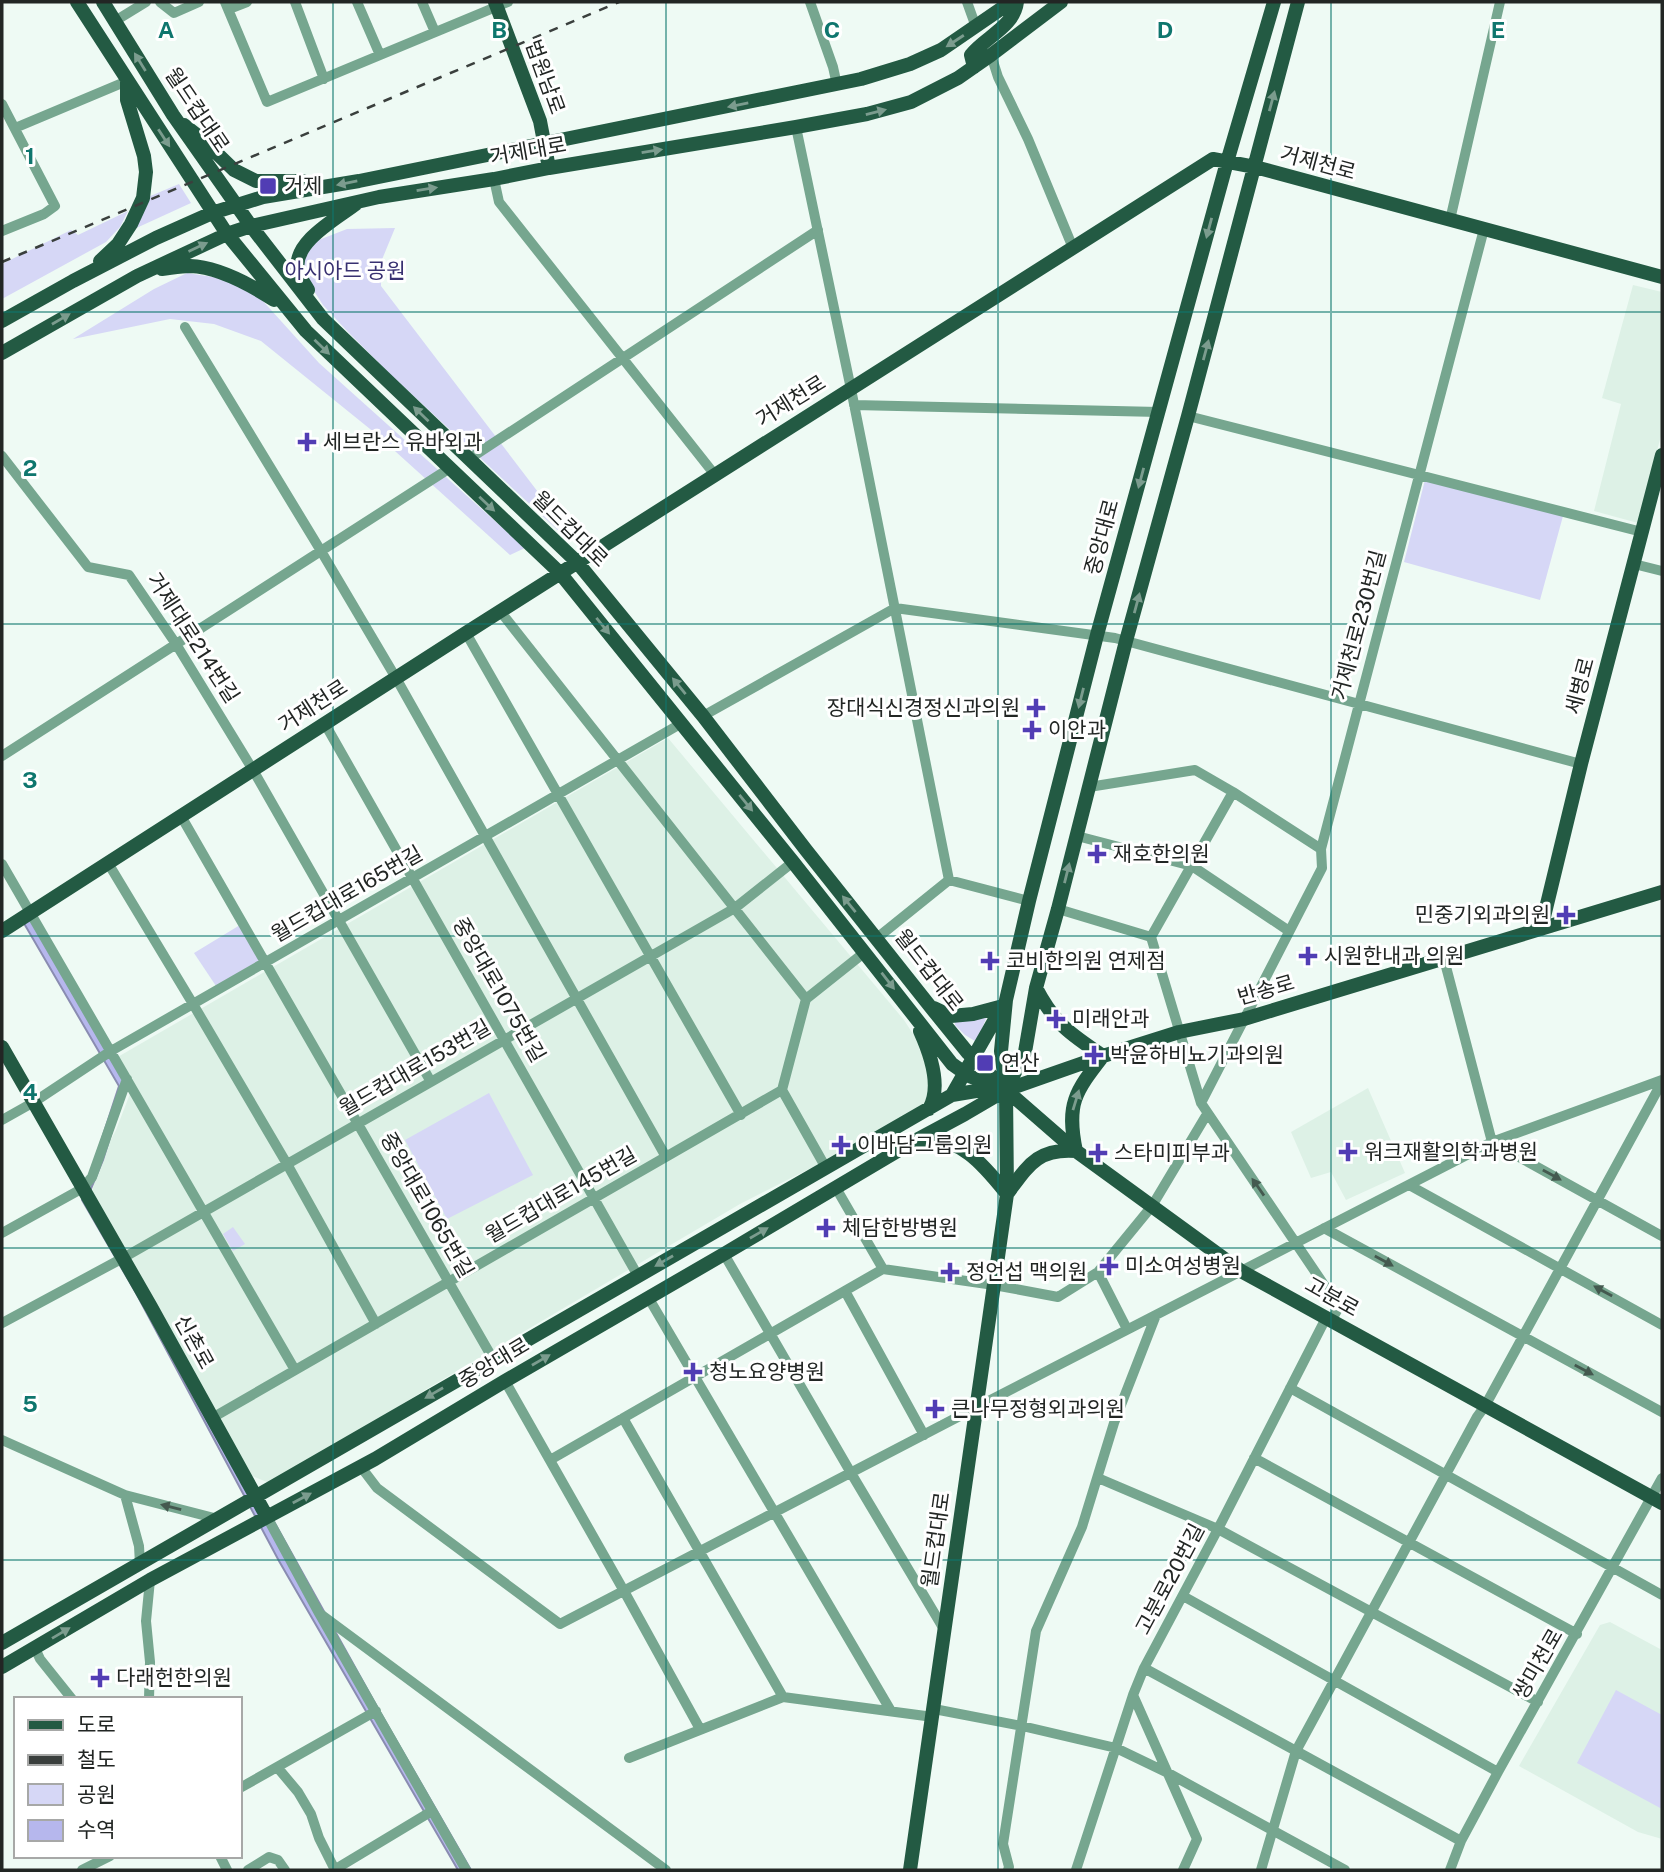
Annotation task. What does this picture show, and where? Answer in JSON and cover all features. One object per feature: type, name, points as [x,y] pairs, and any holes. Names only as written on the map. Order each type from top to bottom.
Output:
[{"type":"main road","name":"월드컵대로","points":[[77,2],[212,213],[285,307],[306,331],[560,573],[952,1064],[965,1073],[1006,1090]]},
{"type":"main road","name":"월드컵대로","points":[[103,2],[173,115],[236,206],[323,319],[577,562],[703,716],[929,1005],[974,1058],[1006,1090],[1007,1194],[911,1870]]},
{"type":"main road","name":"거제대로","points":[[2,321],[156,238],[212,213],[263,197],[322,188],[837,85],[887,72],[941,50],[1011,2]]},
{"type":"main road","points":[[974,67],[971,55],[979,45],[1008,22],[1016,12],[1017,2]]},
{"type":"main road","name":"거제대로","points":[[2,354],[150,270],[227,234],[251,226],[360,201],[796,127],[867,114],[911,102],[974,67],[1061,2]]},
{"type":"main road","name":"중앙대로","points":[[1006,1090],[1001,1051],[1005,1003],[1029,901],[1097,635],[1227,162],[1274,2]]},
{"type":"main road","points":[[1006,1090],[1025,1052],[1036,988],[1090,788],[1121,639],[1188,416],[1298,2]]},
{"type":"main road","name":"법원남로","points":[[500,3],[540,121],[549,168]]},
{"type":"main road","points":[[73,281],[118,244],[143,198],[146,172],[144,156],[127,100],[127,81]]},
{"type":"main road","points":[[173,115],[234,170],[256,181],[302,181],[322,188]]},
{"type":"main road","name":"거제천로","points":[[2,931],[500,611],[1213,159],[1255,167],[1662,277]]},
{"type":"main road","points":[[323,319],[298,271],[298,260],[310,237],[360,201]]},
{"type":"main road","points":[[150,270],[192,266],[228,275],[251,285],[285,307]]},
{"type":"main road","name":"세병로","points":[[1541,929],[1662,455]]},
{"type":"main road","name":"반송로","points":[[1006,1090],[1179,1032],[1244,1019],[1662,892]]},
{"type":"main road","points":[[911,1143],[936,1138],[957,1146],[977,1159],[1007,1194],[1028,1166],[1046,1153],[1059,1149],[1076,1151],[1072,1109],[1080,1085],[1102,1056],[1058,1023],[1036,988]]},
{"type":"main road","points":[[929,1005],[951,1016],[972,1014],[1005,1003]]},
{"type":"main road","points":[[952,1095],[1005,1003]]},
{"type":"main road","points":[[909,1008],[931,1059],[935,1092],[929,1109]]},
{"type":"main road","name":"신촌로","points":[[2,1047],[267,1517]]},
{"type":"main road","name":"중앙대로","points":[[2,1643],[952,1095],[1006,1090]]},
{"type":"main road","name":"중앙대로","points":[[2,1667],[150,1580],[361,1467],[911,1143],[1006,1090]]},
{"type":"main road","name":"고분로","points":[[1006,1090],[1076,1151],[1241,1271],[1657,1500]]},
{"type":"street","points":[[115,21],[146,2]]},
{"type":"street","points":[[160,2],[174,13],[199,2]]},
{"type":"street","points":[[247,2],[227,6],[267,102],[500,3]]},
{"type":"street","points":[[295,2],[324,79]]},
{"type":"street","points":[[357,2],[380,55]]},
{"type":"street","points":[[422,2],[435,32]]},
{"type":"street","points":[[810,2],[837,85]]},
{"type":"street","points":[[967,2],[976,27]]},
{"type":"street","points":[[1450,220],[1500,2]]},
{"type":"street","points":[[991,55],[998,77],[1028,139],[1073,248]]},
{"type":"street","points":[[15,128],[127,81]]},
{"type":"street","points":[[2,104],[55,206],[44,214],[2,231]]},
{"type":"street","points":[[796,127],[949,880]]},
{"type":"street","points":[[494,179],[499,202],[715,475]]},
{"type":"street","name":"거제천로230번길","points":[[1201,1103],[1322,868],[1321,849],[1483,229]]},
{"type":"street","points":[[468,459],[818,230]]},
{"type":"street","points":[[186,327],[396,678],[666,1157]]},
{"type":"street","points":[[854,405],[1159,412]]},
{"type":"street","points":[[1188,416],[1642,532]]},
{"type":"street","name":"거제대로214번길","points":[[2,456],[88,567],[129,575],[176,644],[253,770],[431,1082]]},
{"type":"street","points":[[2,756],[450,468]]},
{"type":"street","points":[[1634,564],[1662,571]]},
{"type":"street","points":[[703,716],[895,608],[1121,639],[1581,764]]},
{"type":"street","points":[[500,611],[806,999]]},
{"type":"street","points":[[466,633],[741,1115]]},
{"type":"street","name":"월드컵대로165번길","points":[[33,1102],[111,1051],[682,723]]},
{"type":"street","name":"중앙대로1075번길","points":[[325,724],[638,1276]]},
{"type":"street","points":[[1090,788],[1195,770],[1321,849]]},
{"type":"street","points":[[1233,792],[1151,937],[1201,1103],[1339,1307],[1329,1319]]},
{"type":"street","name":"중앙대로1065번길","points":[[181,816],[493,1359]]},
{"type":"street","points":[[1077,836],[1192,866],[1289,931]]},
{"type":"street","name":"월드컵대로153번길","points":[[2,1323],[123,1258],[735,908],[793,862]]},
{"type":"street","points":[[108,863],[287,1164],[376,1324]]},
{"type":"street","points":[[2,864],[296,1370]]},
{"type":"street","points":[[949,880],[1029,901]]},
{"type":"street","points":[[877,938],[949,880]]},
{"type":"street","points":[[1058,909],[1151,937]]},
{"type":"street","points":[[826,1168],[782,1090],[806,999],[865,952]]},
{"type":"street","points":[[1444,959],[1492,1142],[1662,1236]]},
{"type":"street","points":[[2,1233],[83,1188],[92,1177],[127,1079]]},
{"type":"street","points":[[361,1467],[377,1488],[560,1624],[1492,1142],[1662,1081]]},
{"type":"street","points":[[1261,1870],[1296,1751],[1662,1081]]},
{"type":"street","name":"월드컵대로145번길","points":[[212,1418],[782,1090]]},
{"type":"street","points":[[2,1120],[33,1102]]},
{"type":"street","points":[[550,1460],[883,1269],[1058,1297],[1098,1272],[1152,1206],[1207,1114]]},
{"type":"street","points":[[1409,1185],[1662,1325]]},
{"type":"street","points":[[836,1188],[883,1269]]},
{"type":"street","points":[[1324,1228],[1662,1412]]},
{"type":"street","points":[[724,1254],[945,1631]]},
{"type":"street","points":[[1098,1272],[1127,1329]]},
{"type":"street","points":[[845,1291],[924,1435]]},
{"type":"street","points":[[648,1297],[891,1711]]},
{"type":"street","points":[[1009,1870],[1003,1844],[1036,1631],[1082,1527],[1114,1423],[1156,1315]]},
{"type":"street","name":"고분로20번길","points":[[1076,1870],[1144,1668],[1290,1388],[1329,1319]]},
{"type":"street","points":[[505,1381],[700,1730]]},
{"type":"street","points":[[1290,1388],[1662,1595]]},
{"type":"street","points":[[623,1419],[783,1697]]},
{"type":"street","points":[[2,1440],[125,1495],[218,1519]]},
{"type":"street","points":[[1254,1458],[1577,1634]]},
{"type":"street","points":[[1098,1478],[1218,1529],[1538,1702]]},
{"type":"street","name":"쌍미천로","points":[[1450,1870],[1461,1841],[1498,1772],[1613,1569],[1657,1500],[1662,1478]]},
{"type":"street","points":[[125,1495],[139,1546],[141,1564]]},
{"type":"street","points":[[267,1517],[319,1614],[466,1870]]},
{"type":"street","points":[[149,1697],[150,1662],[146,1621],[150,1580]]},
{"type":"street","points":[[1182,1596],[1498,1772]]},
{"type":"street","points":[[319,1614],[666,1870]]},
{"type":"street","points":[[35,1648],[40,1659],[70,1697]]},
{"type":"street","points":[[1144,1668],[1461,1841]]},
{"type":"street","points":[[1133,1695],[1197,1839],[1184,1870]]},
{"type":"street","points":[[629,1758],[783,1697],[891,1711],[933,1713],[1022,1726],[1116,1748],[1168,1773],[1345,1870]]},
{"type":"street","points":[[242,1787],[376,1712]]},
{"type":"street","points":[[276,1767],[298,1792],[311,1814],[319,1838],[339,1869],[432,1811]]},
{"type":"street","points":[[248,1870],[269,1857],[278,1860],[285,1870]]},
{"type":"street","points":[[82,1870],[106,1858]]},
{"type":"shaded area","points":[[1633,285],[1662,292],[1662,432],[1638,523],[1594,511],[1621,404],[1602,398]]},
{"type":"shaded area","points":[[668,738],[904,1020],[922,1048],[929,1093],[922,1108],[904,1121],[740,1204],[430,1387],[272,1484],[252,1476],[92,1191],[104,1153],[133,1086],[116,1058]]},
{"type":"shaded area","name":"워크재활의학과병원","points":[[1368,1088],[1405,1173],[1346,1200],[1331,1172],[1311,1178],[1291,1132]]},
{"type":"shaded area","points":[[1610,1622],[1662,1650],[1662,1839],[1638,1832],[1519,1766],[1600,1625]]},
{"type":"green space","points":[[179,184],[191,203],[132,230],[148,197]]},
{"type":"green space","points":[[128,211],[120,227],[106,242],[2,299],[2,264],[71,230],[78,235]]},
{"type":"green space","name":"아시아드 공원","points":[[395,228],[381,262],[381,286],[570,534],[565,537],[348,332],[323,305],[303,274],[303,259],[311,243],[347,229]]},
{"type":"green space","name":"아시아드 공원","points":[[187,273],[226,279],[262,300],[319,363],[525,548],[510,555],[375,433],[261,341],[214,324],[170,319],[73,339],[154,289]]},
{"type":"green space","points":[[1425,480],[1563,516],[1540,600],[1404,562]]},
{"type":"green space","points":[[240,925],[260,960],[216,986],[194,953]]},
{"type":"green space","points":[[987,1016],[975,1041],[955,1025],[955,1022]]},
{"type":"green space","points":[[489,1093],[533,1175],[447,1219],[405,1140]]},
{"type":"green space","points":[[233,1227],[245,1244],[233,1251],[223,1234]]},
{"type":"green space","points":[[1616,1690],[1662,1715],[1662,1809],[1577,1763]]},
{"type":"water","points":[[34,914],[129,1077],[103,1160],[90,1191],[471,1870],[458,1870],[279,1561],[136,1293],[82,1200],[119,1086],[22,920]]},
{"type":"railway","points":[[2,262],[619,2]]},
{"type":"place","name":"거제","points":[[268,186]]},
{"type":"place","name":"세브란스 유바외과","points":[[307,442]]},
{"type":"place","name":"장대식신경정신과의원","points":[[1036,708]]},
{"type":"place","name":"이안과","points":[[1032,730]]},
{"type":"place","name":"재호한의원","points":[[1097,854]]},
{"type":"place","name":"민중기외과의원","points":[[1566,915]]},
{"type":"place","name":"시원한내과 의원","points":[[1308,956]]},
{"type":"place","name":"코비한의원 연제점","points":[[990,961]]},
{"type":"place","name":"미래안과","points":[[1056,1019]]},
{"type":"place","name":"박윤하비뇨기과의원","points":[[1094,1055]]},
{"type":"place","name":"연산","points":[[985,1063]]},
{"type":"place","name":"이바담그룹의원","points":[[841,1145]]},
{"type":"place","name":"워크재활의학과병원","points":[[1348,1152]]},
{"type":"place","name":"스타미피부과","points":[[1098,1153]]},
{"type":"place","name":"체담한방병원","points":[[826,1228]]},
{"type":"place","name":"미소여성병원","points":[[1109,1266]]},
{"type":"place","name":"정언섭 맥의원","points":[[950,1272]]},
{"type":"place","name":"청노요양병원","points":[[693,1372]]},
{"type":"place","name":"큰나무정형외과의원","points":[[935,1409]]},
{"type":"place","name":"다래헌한의원","points":[[100,1678]]}]
